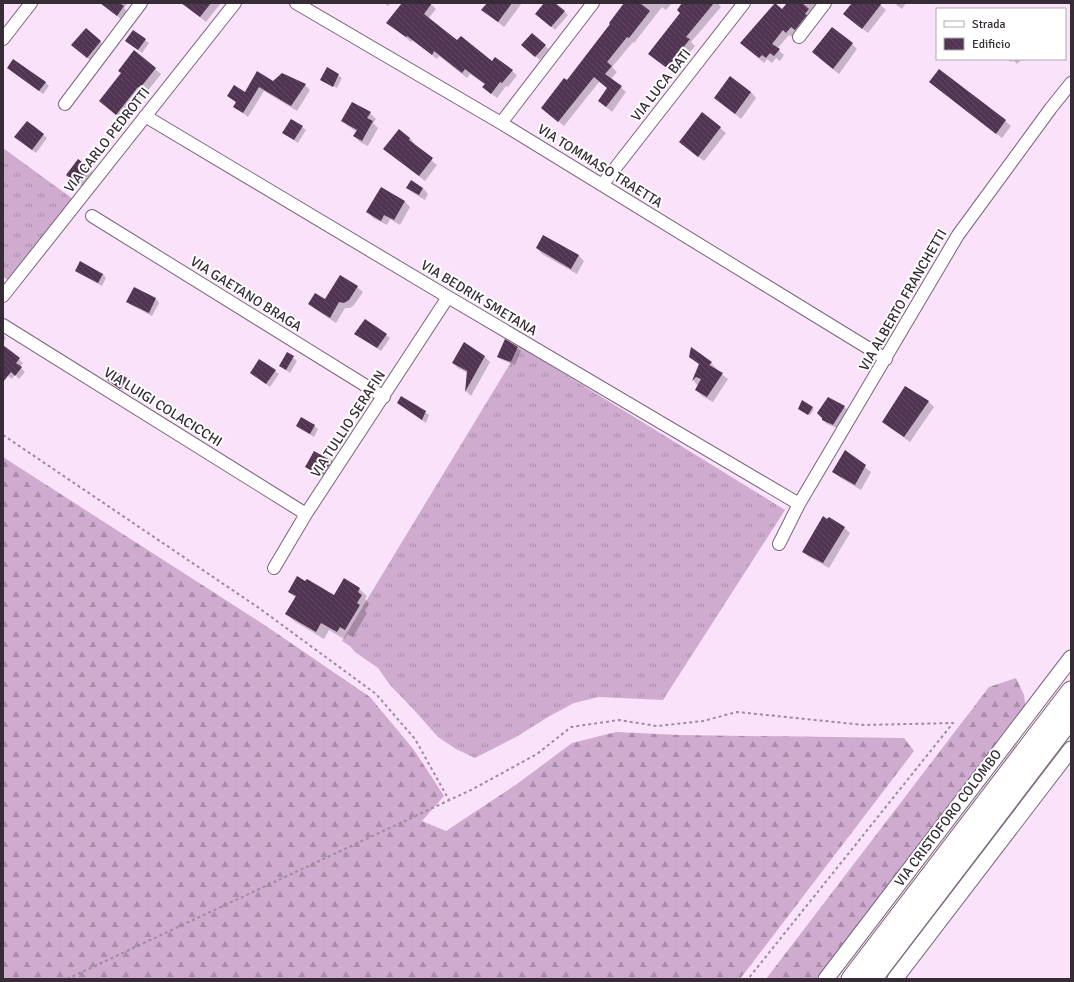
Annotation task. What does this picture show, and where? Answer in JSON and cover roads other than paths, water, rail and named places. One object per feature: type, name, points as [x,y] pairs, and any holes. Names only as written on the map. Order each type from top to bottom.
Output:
[{"type":"main road","name":"VIA CRISTOFORO COLOMBO","points":[[851,979],[1071,691]]},
{"type":"main road","points":[[872,979],[1071,718]]},
{"type":"street","points":[[3,38],[31,3]]},
{"type":"street","points":[[66,104],[141,3]]},
{"type":"street","name":"VIA CARLO PEDROTTI","points":[[3,296],[235,3]]},
{"type":"street","name":"VIA TOMMASO TRAETTA","points":[[296,3],[501,123],[886,359]]},
{"type":"street","points":[[501,123],[593,3]]},
{"type":"street","name":"VIA LUCA BATI","points":[[602,185],[744,3]]},
{"type":"street","points":[[799,37],[825,3]]},
{"type":"street","name":"VIA ALBERTO FRANCHETTI","points":[[780,544],[799,504],[958,235],[1071,83]]},
{"type":"street","name":"VIA BEDRIK SMETANA","points":[[145,116],[799,504]]},
{"type":"street","name":"VIA GAETANO BRAGA","points":[[92,216],[384,397]]},
{"type":"street","name":"VIA TULLIO SERAFIN","points":[[274,568],[306,514],[384,397],[448,297]]},
{"type":"street","name":"VIA LUIGI COLACICCHI","points":[[3,325],[306,514]]},
{"type":"street","name":"VIA CRISTOFORO COLOMBO","points":[[826,979],[1071,658]]},
{"type":"street","points":[[895,979],[1071,749]]}]
